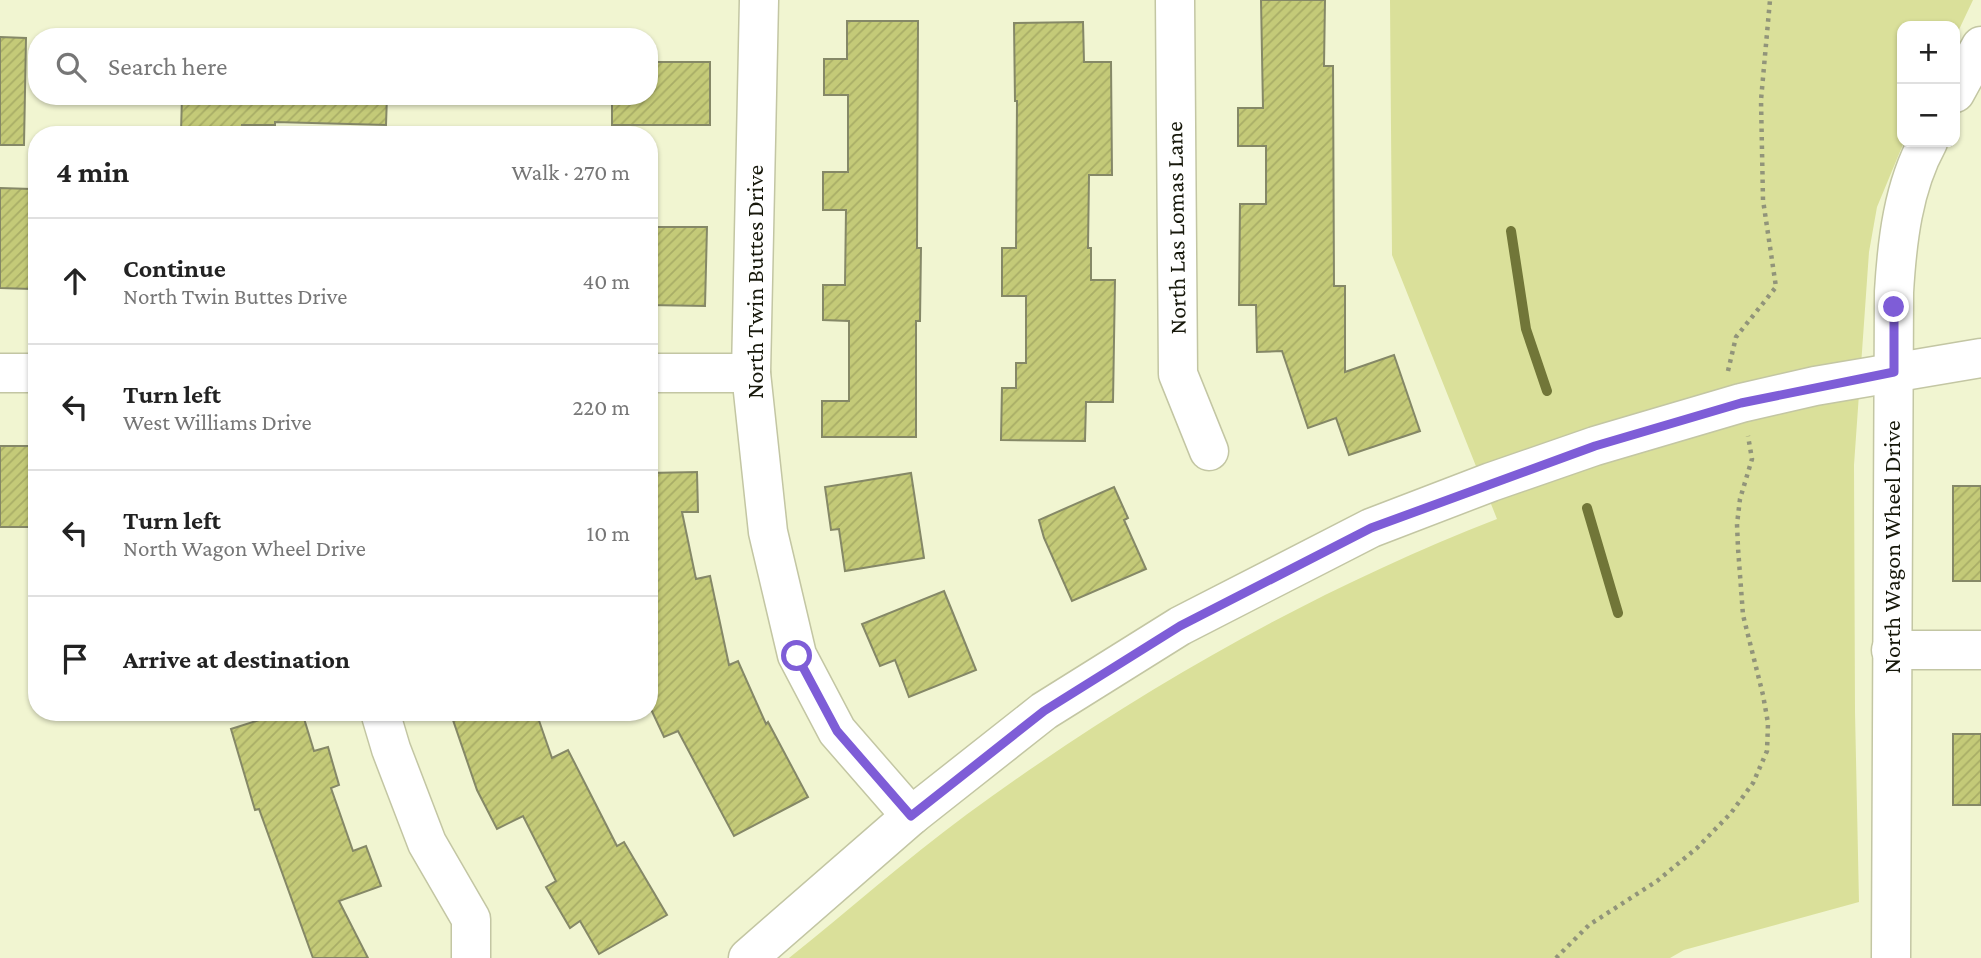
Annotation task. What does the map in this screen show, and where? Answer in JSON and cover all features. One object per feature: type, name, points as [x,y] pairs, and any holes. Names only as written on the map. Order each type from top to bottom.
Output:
[{"type":"street","name":"North Twin Buttes Drive","points":[[760,0],[751,373],[768,532],[797,656],[837,731],[911,816]]},
{"type":"street","name":"North Las Lomas Lane","points":[[1175,0],[1178,374],[1209,451]]},
{"type":"street","points":[[1960,84],[1981,46]]},
{"type":"street","name":"North Wagon Wheel Drive","points":[[1891,958],[1891,650],[1896,256],[1902,220],[1918,160],[1925,147]]},
{"type":"street","points":[[748,958],[911,816],[1044,711],[1180,626],[1371,528],[1595,446],[1741,403],[1894,372],[1981,358]]},
{"type":"street","points":[[0,373],[28,373]]},
{"type":"street","points":[[658,373],[751,373]]},
{"type":"street","points":[[1891,650],[1981,650]]},
{"type":"street","points":[[383,721],[428,843],[471,919],[471,958]]},
{"type":"path","points":[[1556,958],[1589,925],[1657,881],[1697,848],[1731,813],[1753,783],[1767,751],[1768,723],[1743,615],[1738,548],[1740,499],[1752,459],[1741,403],[1727,368],[1736,337],[1776,287],[1763,200],[1761,100],[1770,0]]},
{"type":"green space","points":[[1390,0],[1973,0],[1960,27],[1960,21],[1897,21],[1897,147],[1902,147],[1877,207],[1869,252],[1854,465],[1859,902],[1684,950],[1670,958],[789,958],[966,815],[1028,771],[1156,688],[1289,614],[1357,580],[1497,519],[1392,255]]},
{"type":"building","points":[[1261,0],[1325,0],[1324,66],[1333,66],[1334,286],[1345,286],[1345,372],[1394,355],[1420,431],[1349,455],[1336,418],[1308,428],[1282,351],[1257,352],[1256,305],[1239,305],[1240,204],[1266,204],[1266,146],[1238,146],[1238,108],[1263,108]]},
{"type":"building","points":[[847,21],[918,21],[917,248],[921,248],[920,321],[916,321],[916,437],[822,437],[822,401],[849,401],[849,321],[823,320],[823,285],[845,285],[846,210],[823,210],[823,172],[848,172],[848,95],[824,95],[824,59],[847,59]]},
{"type":"building","points":[[1083,22],[1084,62],[1111,62],[1112,175],[1089,175],[1088,248],[1091,248],[1091,280],[1115,280],[1113,402],[1086,402],[1085,441],[1001,440],[1002,388],[1016,388],[1016,363],[1026,363],[1026,296],[1002,296],[1002,248],[1016,248],[1017,101],[1014,23]]},
{"type":"building","points":[[0,37],[26,38],[24,145],[0,145]]},
{"type":"building","points":[[658,62],[710,62],[710,125],[612,125],[612,105],[658,105]]},
{"type":"building","points":[[182,105],[387,105],[386,125],[275,122],[275,125],[181,126]]},
{"type":"building","points":[[0,188],[28,189],[28,289],[0,288]]},
{"type":"building","points":[[658,227],[707,227],[705,306],[658,305]]},
{"type":"building","points":[[0,446],[28,446],[28,527],[0,527]]},
{"type":"building","points":[[697,472],[698,512],[682,512],[696,579],[710,576],[729,665],[738,661],[766,724],[768,722],[808,797],[734,836],[678,731],[664,737],[656,721],[658,473]]},
{"type":"building","points":[[911,473],[924,558],[845,571],[839,529],[831,530],[825,487]]},
{"type":"building","points":[[1953,486],[1981,486],[1981,581],[1953,581]]},
{"type":"building","points":[[1114,487],[1128,518],[1124,520],[1146,569],[1072,601],[1044,538],[1039,520]]},
{"type":"building","points":[[944,591],[976,670],[909,697],[895,660],[880,666],[862,624]]},
{"type":"building","points":[[256,721],[305,721],[314,751],[328,747],[339,785],[331,788],[353,851],[366,846],[381,886],[339,901],[368,958],[313,958],[259,809],[255,810],[231,729]]},
{"type":"building","points":[[453,721],[539,721],[552,758],[568,750],[617,846],[624,842],[667,915],[599,954],[580,921],[570,928],[546,887],[556,881],[523,816],[497,829],[477,790]]},
{"type":"building","points":[[1953,734],[1981,734],[1981,805],[1953,805]]},
{"type":"waterway","points":[[1511,231],[1526,329],[1547,391]]},
{"type":"waterway","points":[[1587,508],[1618,613]]},
{"type":"route","points":[[797,656],[837,731],[911,816],[1044,711],[1180,626],[1371,528],[1595,446],[1741,403],[1894,372],[1894,307]]}]
